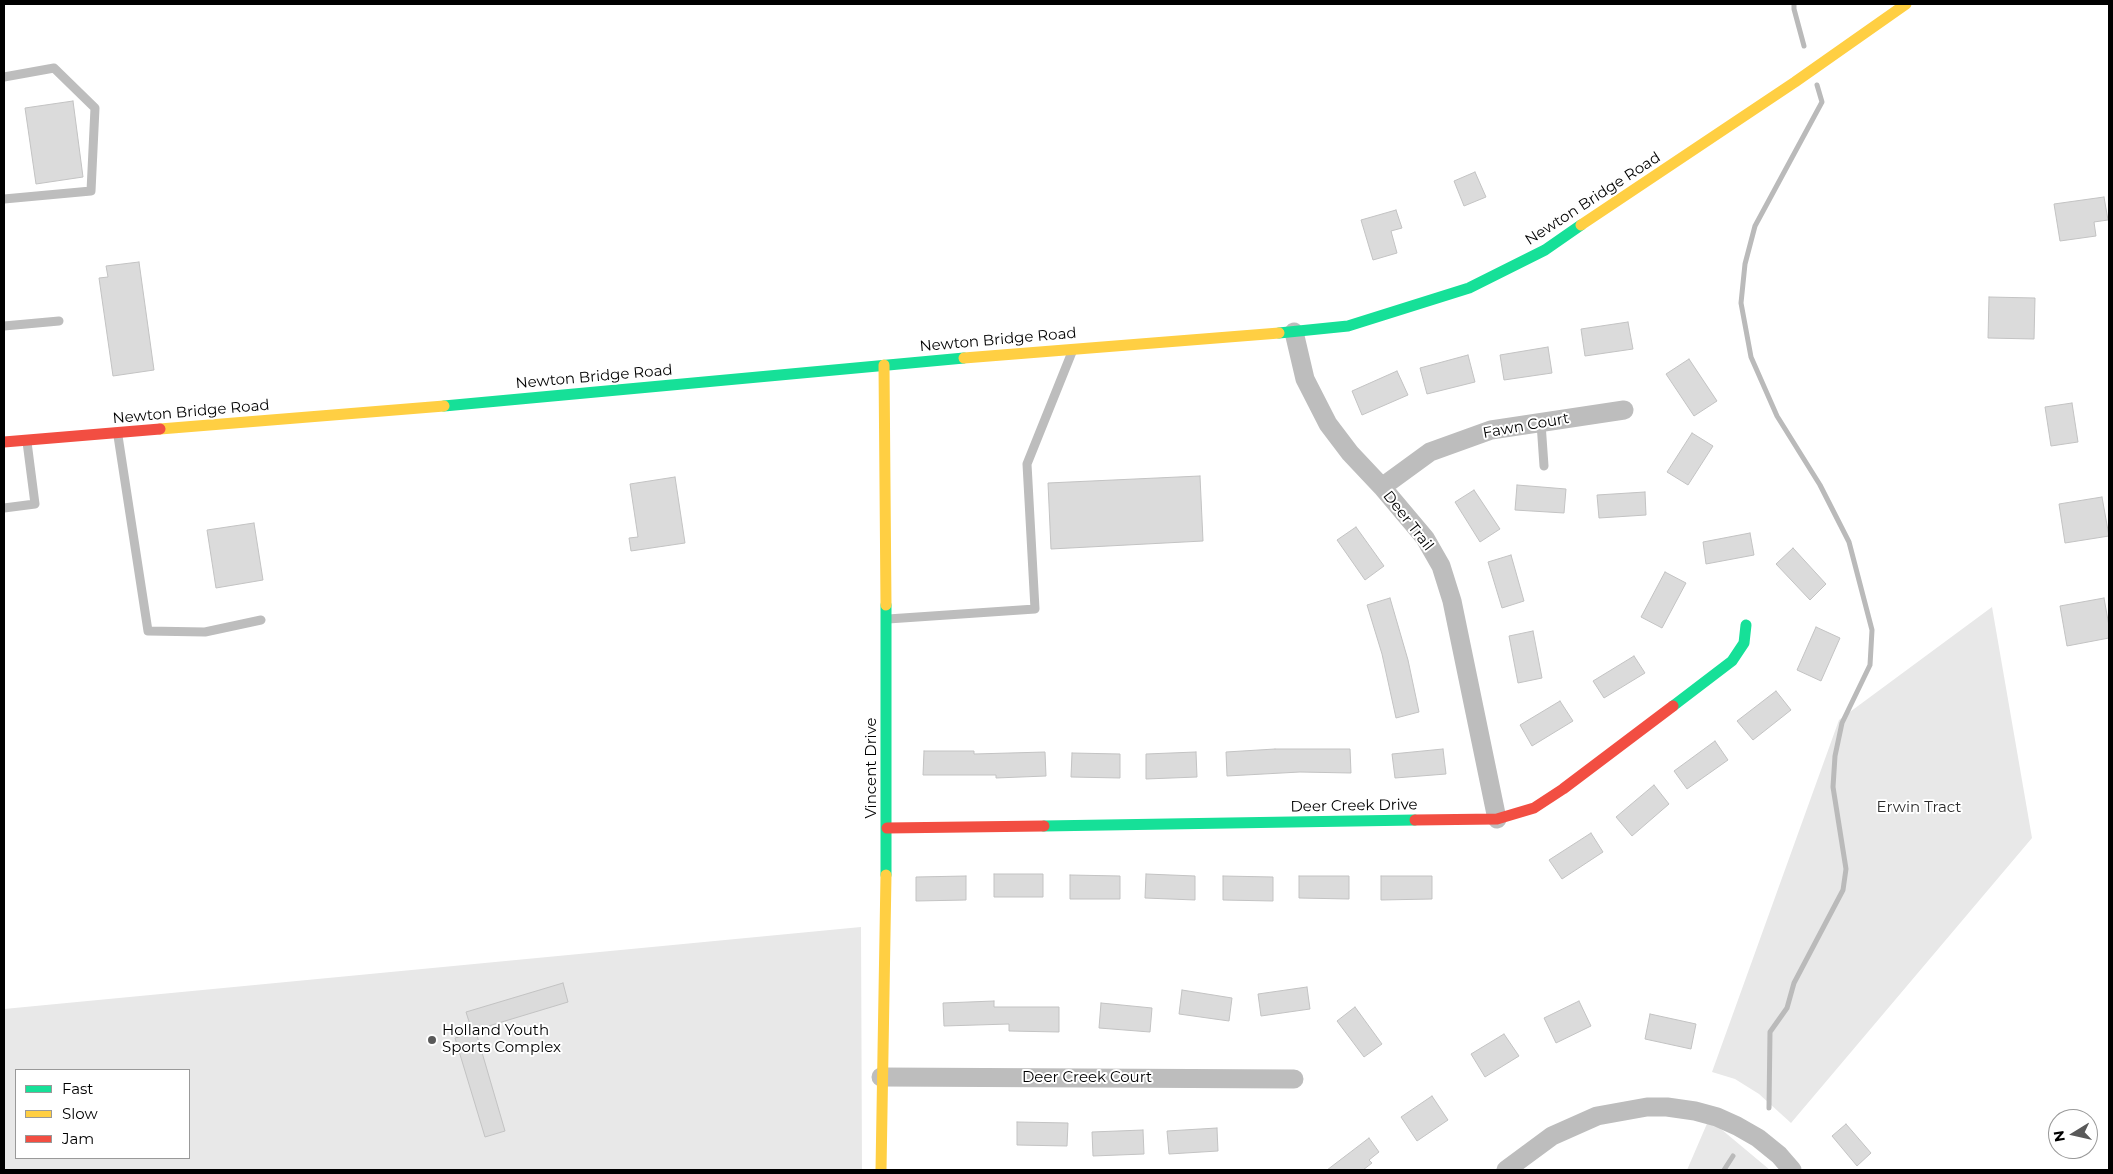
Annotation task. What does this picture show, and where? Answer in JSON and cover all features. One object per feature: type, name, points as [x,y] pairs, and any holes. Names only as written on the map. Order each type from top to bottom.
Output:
[{"type":"main road","name":"Newton Bridge Road","points":[[4,442],[620,391],[884,365],[1348,326],[1469,288],[1546,250],[1795,82],[1906,4]]},
{"type":"main road","name":"Vincent Drive","points":[[881,1170],[881,1077],[887,828],[884,365]]},
{"type":"main road","name":"Deer Creek Drive","points":[[887,828],[1497,819],[1534,808],[1563,789],[1732,661],[1744,643],[1746,625]]},
{"type":"street","name":"Deer Trail","points":[[1294,332],[1305,379],[1328,424],[1350,453],[1425,538],[1440,566],[1452,601],[1497,819]]},
{"type":"street","name":"Fawn Court","points":[[1382,487],[1430,452],[1491,430],[1624,410]]},
{"type":"street","name":"Deer Creek Court","points":[[881,1077],[1294,1079]]},
{"type":"street","points":[[1506,1170],[1552,1136],[1597,1116],[1646,1107],[1667,1107],[1695,1111],[1737,1126],[1779,1155],[1792,1170]]},
{"type":"lane","points":[[4,76],[54,68],[95,108],[91,191],[4,199]]},
{"type":"lane","points":[[4,326],[58,321]]},
{"type":"lane","points":[[886,619],[1035,609],[1027,464],[1074,349]]},
{"type":"lane","points":[[1541,423],[1544,466]]},
{"type":"lane","points":[[117,433],[148,631],[205,632],[261,620]]},
{"type":"lane","points":[[4,508],[35,504],[27,440]]},
{"type":"green space","name":"Erwin Tract","points":[[1992,607],[2032,838],[1791,1123],[1759,1094],[1735,1079],[1712,1072],[1839,720]]},
{"type":"green space","name":"Holland Youth Sports Complex","points":[[861,927],[862,1170],[4,1170],[4,1009]]},
{"type":"green space","points":[[1709,1119],[1770,1170],[1687,1170]]},
{"type":"building","points":[[73,101],[83,177],[36,184],[25,108]]},
{"type":"building","points":[[1475,172],[1486,197],[1464,206],[1454,181]]},
{"type":"building","points":[[2104,197],[2108,220],[2094,222],[2096,236],[2060,241],[2054,204]]},
{"type":"building","points":[[1396,210],[1402,228],[1391,231],[1397,253],[1373,260],[1361,220]]},
{"type":"building","points":[[139,262],[154,370],[113,376],[99,278],[108,277],[106,266]]},
{"type":"building","points":[[1989,297],[2035,298],[2034,339],[1988,338]]},
{"type":"building","points":[[1628,322],[1633,349],[1585,356],[1581,329]]},
{"type":"building","points":[[1548,347],[1552,373],[1504,380],[1500,355]]},
{"type":"building","points":[[1468,355],[1475,382],[1427,394],[1420,368]]},
{"type":"building","points":[[1689,359],[1717,401],[1694,416],[1666,374]]},
{"type":"building","points":[[1397,371],[1408,395],[1362,415],[1352,391]]},
{"type":"building","points":[[2072,403],[2078,442],[2051,446],[2045,407]]},
{"type":"building","points":[[1692,433],[1713,446],[1688,485],[1667,472]]},
{"type":"building","points":[[1200,476],[1203,541],[1051,549],[1048,483]]},
{"type":"building","points":[[675,477],[685,543],[631,551],[629,538],[638,537],[630,484]]},
{"type":"building","points":[[1517,485],[1566,489],[1564,513],[1515,510]]},
{"type":"building","points":[[1474,490],[1500,529],[1480,542],[1455,502]]},
{"type":"building","points":[[1645,492],[1646,515],[1599,518],[1597,495]]},
{"type":"building","points":[[2102,497],[2109,536],[2065,543],[2059,504]]},
{"type":"building","points":[[254,523],[263,580],[216,588],[207,530]]},
{"type":"building","points":[[1356,527],[1384,566],[1365,580],[1337,540]]},
{"type":"building","points":[[1750,533],[1754,555],[1706,564],[1703,542]]},
{"type":"building","points":[[1793,548],[1826,584],[1810,600],[1776,564]]},
{"type":"building","points":[[1511,555],[1524,601],[1502,608],[1488,562]]},
{"type":"building","points":[[1665,572],[1686,583],[1662,628],[1641,617]]},
{"type":"building","points":[[1390,598],[1408,660],[1419,712],[1396,718],[1382,654],[1367,605]]},
{"type":"building","points":[[2104,598],[2109,638],[2067,646],[2060,606]]},
{"type":"building","points":[[1816,627],[1840,638],[1821,681],[1797,670]]},
{"type":"building","points":[[1533,631],[1542,678],[1518,683],[1509,636]]},
{"type":"building","points":[[1634,656],[1645,673],[1604,698],[1593,681]]},
{"type":"building","points":[[1776,691],[1791,710],[1753,740],[1737,721]]},
{"type":"building","points":[[1560,701],[1573,721],[1532,746],[1520,725]]},
{"type":"building","points":[[1715,741],[1728,760],[1687,789],[1674,771]]},
{"type":"building","points":[[1275,749],[1350,749],[1351,773],[1300,772],[1227,776],[1226,752]]},
{"type":"building","points":[[1443,749],[1446,774],[1395,778],[1392,754]]},
{"type":"building","points":[[924,751],[974,751],[974,754],[1045,752],[1046,776],[996,778],[996,775],[923,775]]},
{"type":"building","points":[[1196,752],[1197,777],[1146,779],[1146,754]]},
{"type":"building","points":[[1072,753],[1120,754],[1120,778],[1071,777]]},
{"type":"building","points":[[1654,785],[1669,804],[1632,836],[1616,817]]},
{"type":"building","points":[[1591,833],[1603,852],[1562,879],[1549,860]]},
{"type":"building","points":[[994,874],[1043,874],[1043,897],[994,897]]},
{"type":"building","points":[[1146,874],[1195,876],[1195,900],[1145,898]]},
{"type":"building","points":[[1070,875],[1120,876],[1120,899],[1070,899]]},
{"type":"building","points":[[966,876],[966,900],[916,901],[916,877]]},
{"type":"building","points":[[1223,876],[1273,877],[1273,901],[1223,900]]},
{"type":"building","points":[[1299,876],[1349,876],[1349,899],[1299,898]]},
{"type":"building","points":[[1381,876],[1432,876],[1432,899],[1381,900]]},
{"type":"building","points":[[563,983],[568,1002],[472,1031],[466,1012]]},
{"type":"building","points":[[1307,987],[1310,1009],[1261,1016],[1258,994]]},
{"type":"building","points":[[1182,990],[1232,998],[1229,1021],[1179,1014]]},
{"type":"building","points":[[994,1001],[994,1007],[1059,1007],[1059,1032],[1009,1031],[1009,1024],[944,1026],[943,1003]]},
{"type":"building","points":[[1579,1001],[1591,1026],[1556,1043],[1544,1018]]},
{"type":"building","points":[[1101,1003],[1152,1008],[1150,1032],[1099,1028]]},
{"type":"building","points":[[1355,1007],[1382,1044],[1364,1057],[1337,1021]]},
{"type":"building","points":[[1650,1014],[1696,1024],[1691,1049],[1645,1039]]},
{"type":"building","points":[[476,1032],[505,1131],[485,1137],[455,1038]]},
{"type":"building","points":[[1504,1034],[1519,1056],[1485,1077],[1471,1054]]},
{"type":"building","points":[[1432,1096],[1448,1120],[1417,1141],[1401,1117]]},
{"type":"building","points":[[1017,1122],[1068,1123],[1067,1146],[1017,1145]]},
{"type":"building","points":[[1846,1124],[1871,1153],[1857,1166],[1832,1136]]},
{"type":"building","points":[[1217,1128],[1218,1151],[1169,1154],[1167,1131]]},
{"type":"building","points":[[1143,1130],[1144,1154],[1093,1156],[1092,1132]]},
{"type":"building","points":[[1369,1138],[1379,1152],[1369,1160],[1372,1163],[1363,1170],[1327,1170]]},
{"type":"waterway","points":[[1794,4],[1804,46]]},
{"type":"waterway","points":[[1769,1108],[1770,1032],[1787,1008],[1794,983],[1843,890],[1846,869],[1833,787],[1835,756],[1842,723],[1870,665],[1872,630],[1849,542],[1820,485],[1777,416],[1751,357],[1741,303],[1745,264],[1755,226],[1822,102],[1817,85]]},
{"type":"waterway","points":[[1724,1170],[1733,1156]]},
{"type":"traffic: fast","points":[[1279,333],[1348,326],[1469,288],[1545,250],[1581,225]]},
{"type":"traffic: fast","points":[[444,406],[964,358]]},
{"type":"traffic: fast","points":[[886,605],[886,875]]},
{"type":"traffic: fast","points":[[1673,706],[1732,661],[1744,643],[1746,625]]},
{"type":"traffic: fast","points":[[1044,826],[1415,820]]},
{"type":"traffic: slow","points":[[1581,225],[1795,82],[1906,4]]},
{"type":"traffic: slow","points":[[964,358],[1279,333]]},
{"type":"traffic: slow","points":[[884,365],[886,605]]},
{"type":"traffic: slow","points":[[160,429],[444,406]]},
{"type":"traffic: slow","points":[[881,1170],[886,875]]},
{"type":"traffic: jam","points":[[4,442],[160,429]]},
{"type":"traffic: jam","points":[[1415,820],[1497,819],[1534,808],[1563,789],[1673,706]]},
{"type":"traffic: jam","points":[[887,828],[1044,826]]},
{"type":"place","name":"Holland Youth Sports Complex","points":[[432,1040]]}]
